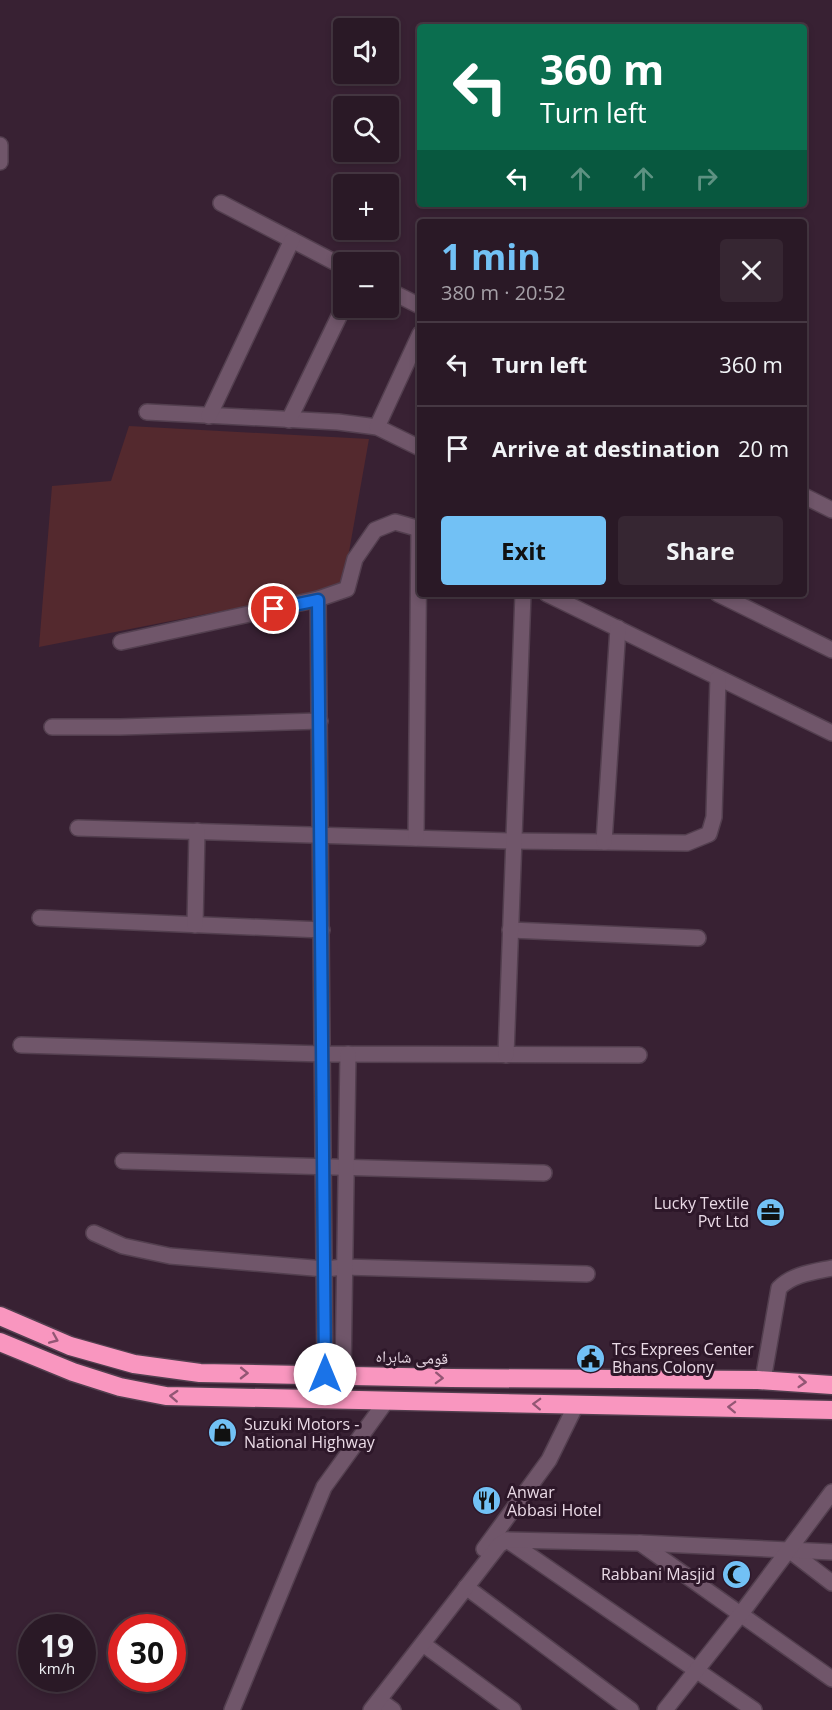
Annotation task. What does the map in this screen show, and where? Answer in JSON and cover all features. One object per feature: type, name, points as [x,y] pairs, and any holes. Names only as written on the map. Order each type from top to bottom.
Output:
[{"type":"highway","name":"قومی شاہراہ","points":[[0,1316],[70,1346],[134,1364],[200,1373],[451,1378],[763,1380],[832,1384]]},
{"type":"highway","points":[[0,1342],[73,1372],[120,1387],[166,1396],[832,1410]]},
{"type":"street","points":[[0,145],[0,162]]},
{"type":"street","points":[[222,203],[333,261]]},
{"type":"street","points":[[209,416],[292,240]]},
{"type":"street","points":[[399,296],[417,304]]},
{"type":"street","points":[[289,420],[338,318]]},
{"type":"street","points":[[377,427],[417,340]]},
{"type":"street","points":[[147,412],[338,422],[377,427],[417,447]]},
{"type":"street","points":[[807,498],[832,510]]},
{"type":"street","points":[[121,642],[318,600],[347,589],[355,559],[375,530],[395,522],[417,528]]},
{"type":"street","points":[[416,838],[419,597]]},
{"type":"street","points":[[506,1055],[523,597]]},
{"type":"street","points":[[553,597],[832,733]]},
{"type":"street","points":[[724,597],[832,650]]},
{"type":"street","points":[[318,600],[324,1269],[334,1374]]},
{"type":"street","points":[[604,842],[618,628]]},
{"type":"street","points":[[78,828],[513,841],[687,843],[709,834],[714,817],[718,678]]},
{"type":"street","points":[[52,727],[320,721]]},
{"type":"street","points":[[195,925],[197,831]]},
{"type":"street","points":[[40,918],[322,930]]},
{"type":"street","points":[[510,930],[698,938]]},
{"type":"street","points":[[21,1045],[323,1054],[639,1055]]},
{"type":"street","points":[[334,1374],[344,1267],[348,1054]]},
{"type":"street","points":[[123,1161],[544,1173]]},
{"type":"street","points":[[94,1233],[123,1246],[170,1256],[324,1269],[344,1267],[587,1274]]},
{"type":"street","points":[[763,1380],[779,1288],[786,1281],[804,1274],[832,1268]]},
{"type":"street","points":[[232,1710],[324,1487],[387,1400]]},
{"type":"street","points":[[359,1710],[506,1521],[549,1460],[576,1405]]},
{"type":"street","points":[[666,1710],[832,1492]]},
{"type":"street","points":[[393,1710],[375,1705],[499,1545],[507,1540],[640,1543],[832,1552]]},
{"type":"street","points":[[507,1540],[754,1710]]},
{"type":"street","points":[[640,1543],[832,1679]]},
{"type":"street","points":[[789,1550],[832,1583]]},
{"type":"street","points":[[466,1587],[631,1710]]},
{"type":"street","points":[[423,1644],[513,1710]]},
{"type":"shaded area","points":[[129,426],[369,439],[344,580],[333,589],[39,647],[52,486],[111,481]]},
{"type":"place","name":"Lucky Textile Pvt Ltd","points":[[770,1212]]},
{"type":"place","name":"Tcs Exprees Center Bhans Colony","points":[[591,1358]]},
{"type":"place","name":"Suzuki Motors - National Highway","points":[[223,1433]]},
{"type":"place","name":"Anwar Abbasi Hotel","points":[[486,1501]]},
{"type":"place","name":"Rabbani Masjid","points":[[736,1574]]},
{"type":"route","points":[[274,609],[318,600],[325,1374]]}]
